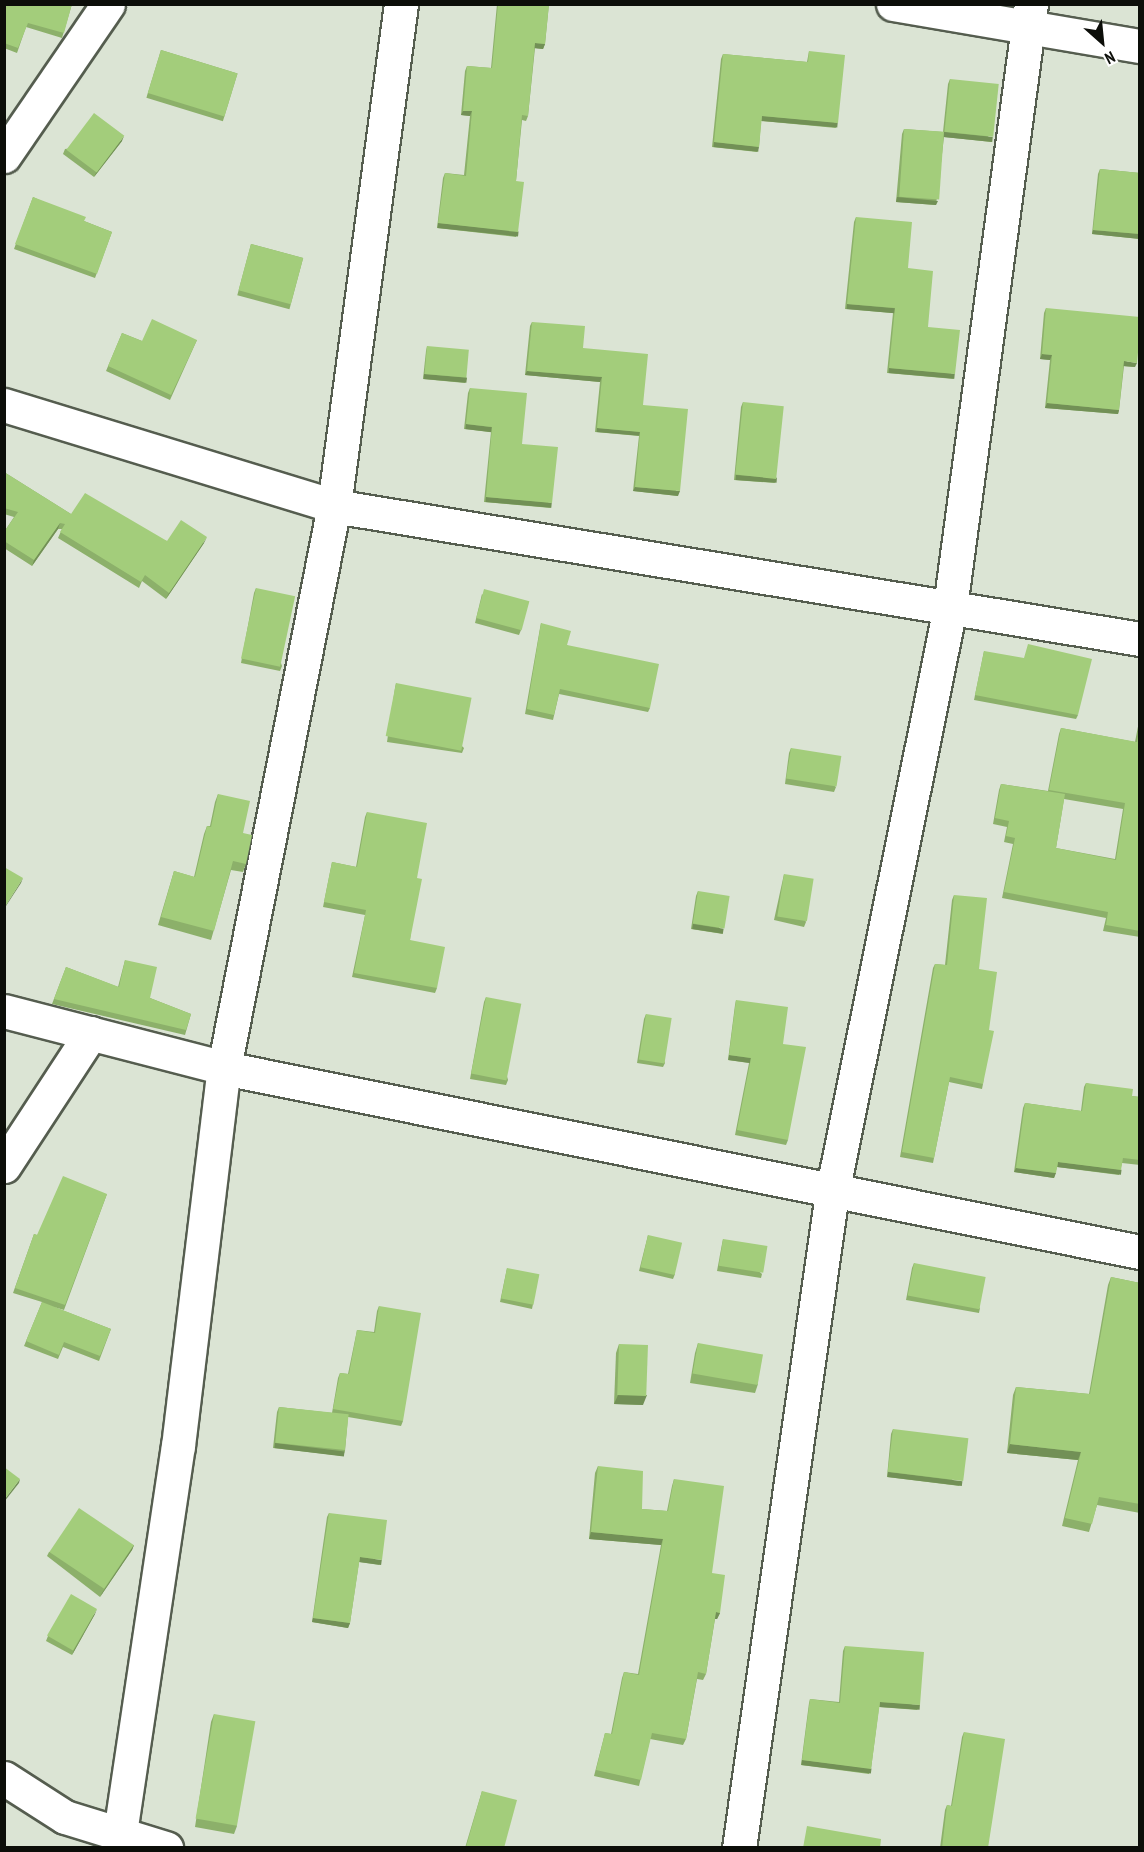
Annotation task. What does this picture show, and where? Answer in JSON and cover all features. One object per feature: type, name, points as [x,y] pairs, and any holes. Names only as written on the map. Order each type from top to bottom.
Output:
[{"type":"street","points":[[4,156],[108,4]]},
{"type":"street","points":[[120,1833],[178,1446],[224,1068],[334,506],[401,4]]},
{"type":"street","points":[[892,4],[1028,16],[1140,46]]},
{"type":"street","points":[[739,1848],[832,1193],[950,607],[1028,16]]},
{"type":"street","points":[[4,405],[334,506],[1140,639]]},
{"type":"street","points":[[4,1011],[224,1068],[832,1193],[1140,1252]]},
{"type":"street","points":[[4,1166],[91,1033]]},
{"type":"street","points":[[4,1778],[65,1817],[166,1848]]},
{"type":"building","points":[[6,4],[72,4],[64,33],[28,23],[18,48],[4,43]]},
{"type":"building","points":[[498,4],[549,4],[545,44],[535,43],[528,116],[522,115],[516,181],[524,182],[518,232],[438,223],[445,173],[466,176],[472,111],[463,111],[467,66],[492,68]]},
{"type":"building","points":[[161,50],[238,73],[224,116],[148,93]]},
{"type":"building","points":[[809,51],[845,55],[838,123],[762,116],[759,147],[714,142],[723,54],[808,62]]},
{"type":"building","points":[[950,79],[999,84],[993,137],[944,132]]},
{"type":"building","points":[[94,113],[124,136],[97,173],[66,150]]},
{"type":"building","points":[[904,129],[944,132],[939,200],[899,197]]},
{"type":"building","points":[[1100,169],[1140,173],[1140,234],[1093,230]]},
{"type":"building","points":[[33,197],[86,217],[84,221],[112,232],[97,274],[15,244]]},
{"type":"building","points":[[856,217],[912,222],[908,268],[933,271],[928,327],[960,330],[955,374],[889,368],[895,308],[847,304]]},
{"type":"building","points":[[251,244],[303,258],[291,304],[239,290]]},
{"type":"building","points":[[1046,308],[1140,317],[1137,363],[1124,361],[1119,410],[1047,403],[1052,355],[1042,354]]},
{"type":"building","points":[[152,319],[197,340],[171,395],[108,366],[122,333],[142,341]]},
{"type":"building","points":[[532,322],[585,326],[583,348],[648,354],[643,405],[688,409],[680,491],[635,487],[640,432],[597,428],[602,377],[527,371]]},
{"type":"building","points":[[427,346],[469,350],[466,378],[425,374]]},
{"type":"building","points":[[470,388],[527,393],[522,444],[558,447],[552,503],[486,497],[492,427],[466,424]]},
{"type":"building","points":[[743,402],[784,406],[776,479],[735,475]]},
{"type":"building","points":[[4,472],[71,514],[85,493],[167,541],[181,520],[207,537],[169,593],[145,575],[141,582],[60,532],[65,524],[60,523],[34,560],[4,541],[4,532],[18,512],[4,508]]},
{"type":"building","points":[[256,588],[295,596],[280,667],[241,658]]},
{"type":"building","points":[[484,589],[529,601],[522,630],[476,618]]},
{"type":"building","points":[[541,623],[571,631],[567,645],[659,664],[650,708],[560,689],[554,715],[527,709]]},
{"type":"building","points":[[1028,644],[1092,659],[1078,715],[975,695],[984,651],[1024,658]]},
{"type":"building","points":[[396,683],[472,698],[461,751],[386,736]]},
{"type":"building","points":[[1140,724],[1140,931],[1106,925],[1108,912],[1004,892],[1015,838],[1006,836],[1009,821],[995,818],[1001,784],[1065,794],[1056,848],[1116,860],[1125,803],[1049,790],[1061,728],[1137,742]]},
{"type":"building","points":[[791,748],[841,756],[837,787],[786,779]]},
{"type":"building","points":[[218,794],[250,801],[243,833],[252,835],[246,864],[233,861],[214,931],[161,917],[174,871],[195,877],[207,826],[211,827]]},
{"type":"building","points":[[367,812],[427,823],[417,878],[422,879],[410,940],[445,947],[437,988],[354,973],[366,910],[324,902],[332,862],[357,867]]},
{"type":"building","points":[[4,867],[23,878],[4,908]]},
{"type":"building","points":[[784,874],[814,879],[807,921],[777,916]]},
{"type":"building","points":[[698,891],[730,896],[724,929],[693,924]]},
{"type":"building","points":[[954,895],[987,898],[979,969],[997,972],[989,1030],[994,1031],[983,1084],[950,1077],[934,1158],[902,1152],[935,964],[947,965]]},
{"type":"building","points":[[125,960],[157,967],[150,998],[191,1014],[186,1030],[54,999],[66,967],[119,987]]},
{"type":"building","points":[[486,997],[521,1004],[506,1080],[471,1074]]},
{"type":"building","points":[[736,1000],[788,1007],[783,1044],[806,1047],[788,1140],[737,1130],[751,1058],[729,1055]]},
{"type":"building","points":[[646,1014],[672,1018],[664,1064],[639,1059]]},
{"type":"building","points":[[1086,1083],[1133,1089],[1132,1096],[1140,1097],[1140,1160],[1123,1158],[1121,1170],[1058,1162],[1056,1173],[1016,1168],[1025,1103],[1082,1111]]},
{"type":"building","points":[[63,1176],[107,1194],[65,1305],[15,1288],[34,1234],[37,1235]]},
{"type":"building","points":[[648,1235],[682,1243],[675,1275],[641,1267]]},
{"type":"building","points":[[723,1239],[767,1246],[763,1273],[719,1266]]},
{"type":"building","points":[[914,1263],[986,1277],[979,1309],[908,1295]]},
{"type":"building","points":[[507,1268],[539,1274],[533,1305],[501,1298]]},
{"type":"building","points":[[1111,1277],[1140,1283],[1140,1504],[1099,1497],[1092,1524],[1065,1518],[1081,1452],[1010,1444],[1016,1387],[1090,1394]]},
{"type":"building","points":[[42,1302],[111,1329],[100,1356],[64,1342],[59,1355],[26,1341]]},
{"type":"building","points":[[379,1306],[421,1313],[403,1421],[333,1409],[340,1373],[349,1374],[357,1330],[375,1333]]},
{"type":"building","points":[[698,1343],[763,1354],[758,1385],[693,1374]]},
{"type":"building","points":[[619,1344],[648,1345],[646,1396],[617,1395]]},
{"type":"building","points":[[279,1407],[349,1414],[345,1450],[275,1443]]},
{"type":"building","points":[[893,1429],[968,1438],[963,1481],[888,1472]]},
{"type":"building","points":[[598,1466],[643,1471],[642,1509],[668,1511],[674,1479],[724,1486],[712,1573],[725,1575],[720,1613],[716,1612],[706,1674],[698,1672],[686,1739],[652,1733],[641,1780],[596,1770],[605,1733],[612,1734],[624,1672],[639,1675],[663,1539],[591,1532]]},
{"type":"building","points":[[4,1467],[20,1479],[4,1500]]},
{"type":"building","points":[[79,1508],[134,1545],[104,1589],[49,1552]]},
{"type":"building","points":[[329,1513],[387,1520],[382,1560],[360,1557],[350,1623],[313,1618]]},
{"type":"building","points":[[71,1594],[97,1609],[73,1651],[47,1636]]},
{"type":"building","points":[[845,1646],[924,1652],[920,1705],[880,1702],[871,1769],[802,1760],[810,1699],[840,1703]]},
{"type":"building","points":[[214,1714],[255,1721],[237,1826],[196,1818]]},
{"type":"building","points":[[964,1732],[1005,1739],[988,1848],[942,1848],[947,1805],[952,1806]]},
{"type":"building","points":[[482,1791],[517,1800],[504,1848],[466,1847]]},
{"type":"building","points":[[807,1826],[881,1839],[880,1848],[803,1848]]}]
